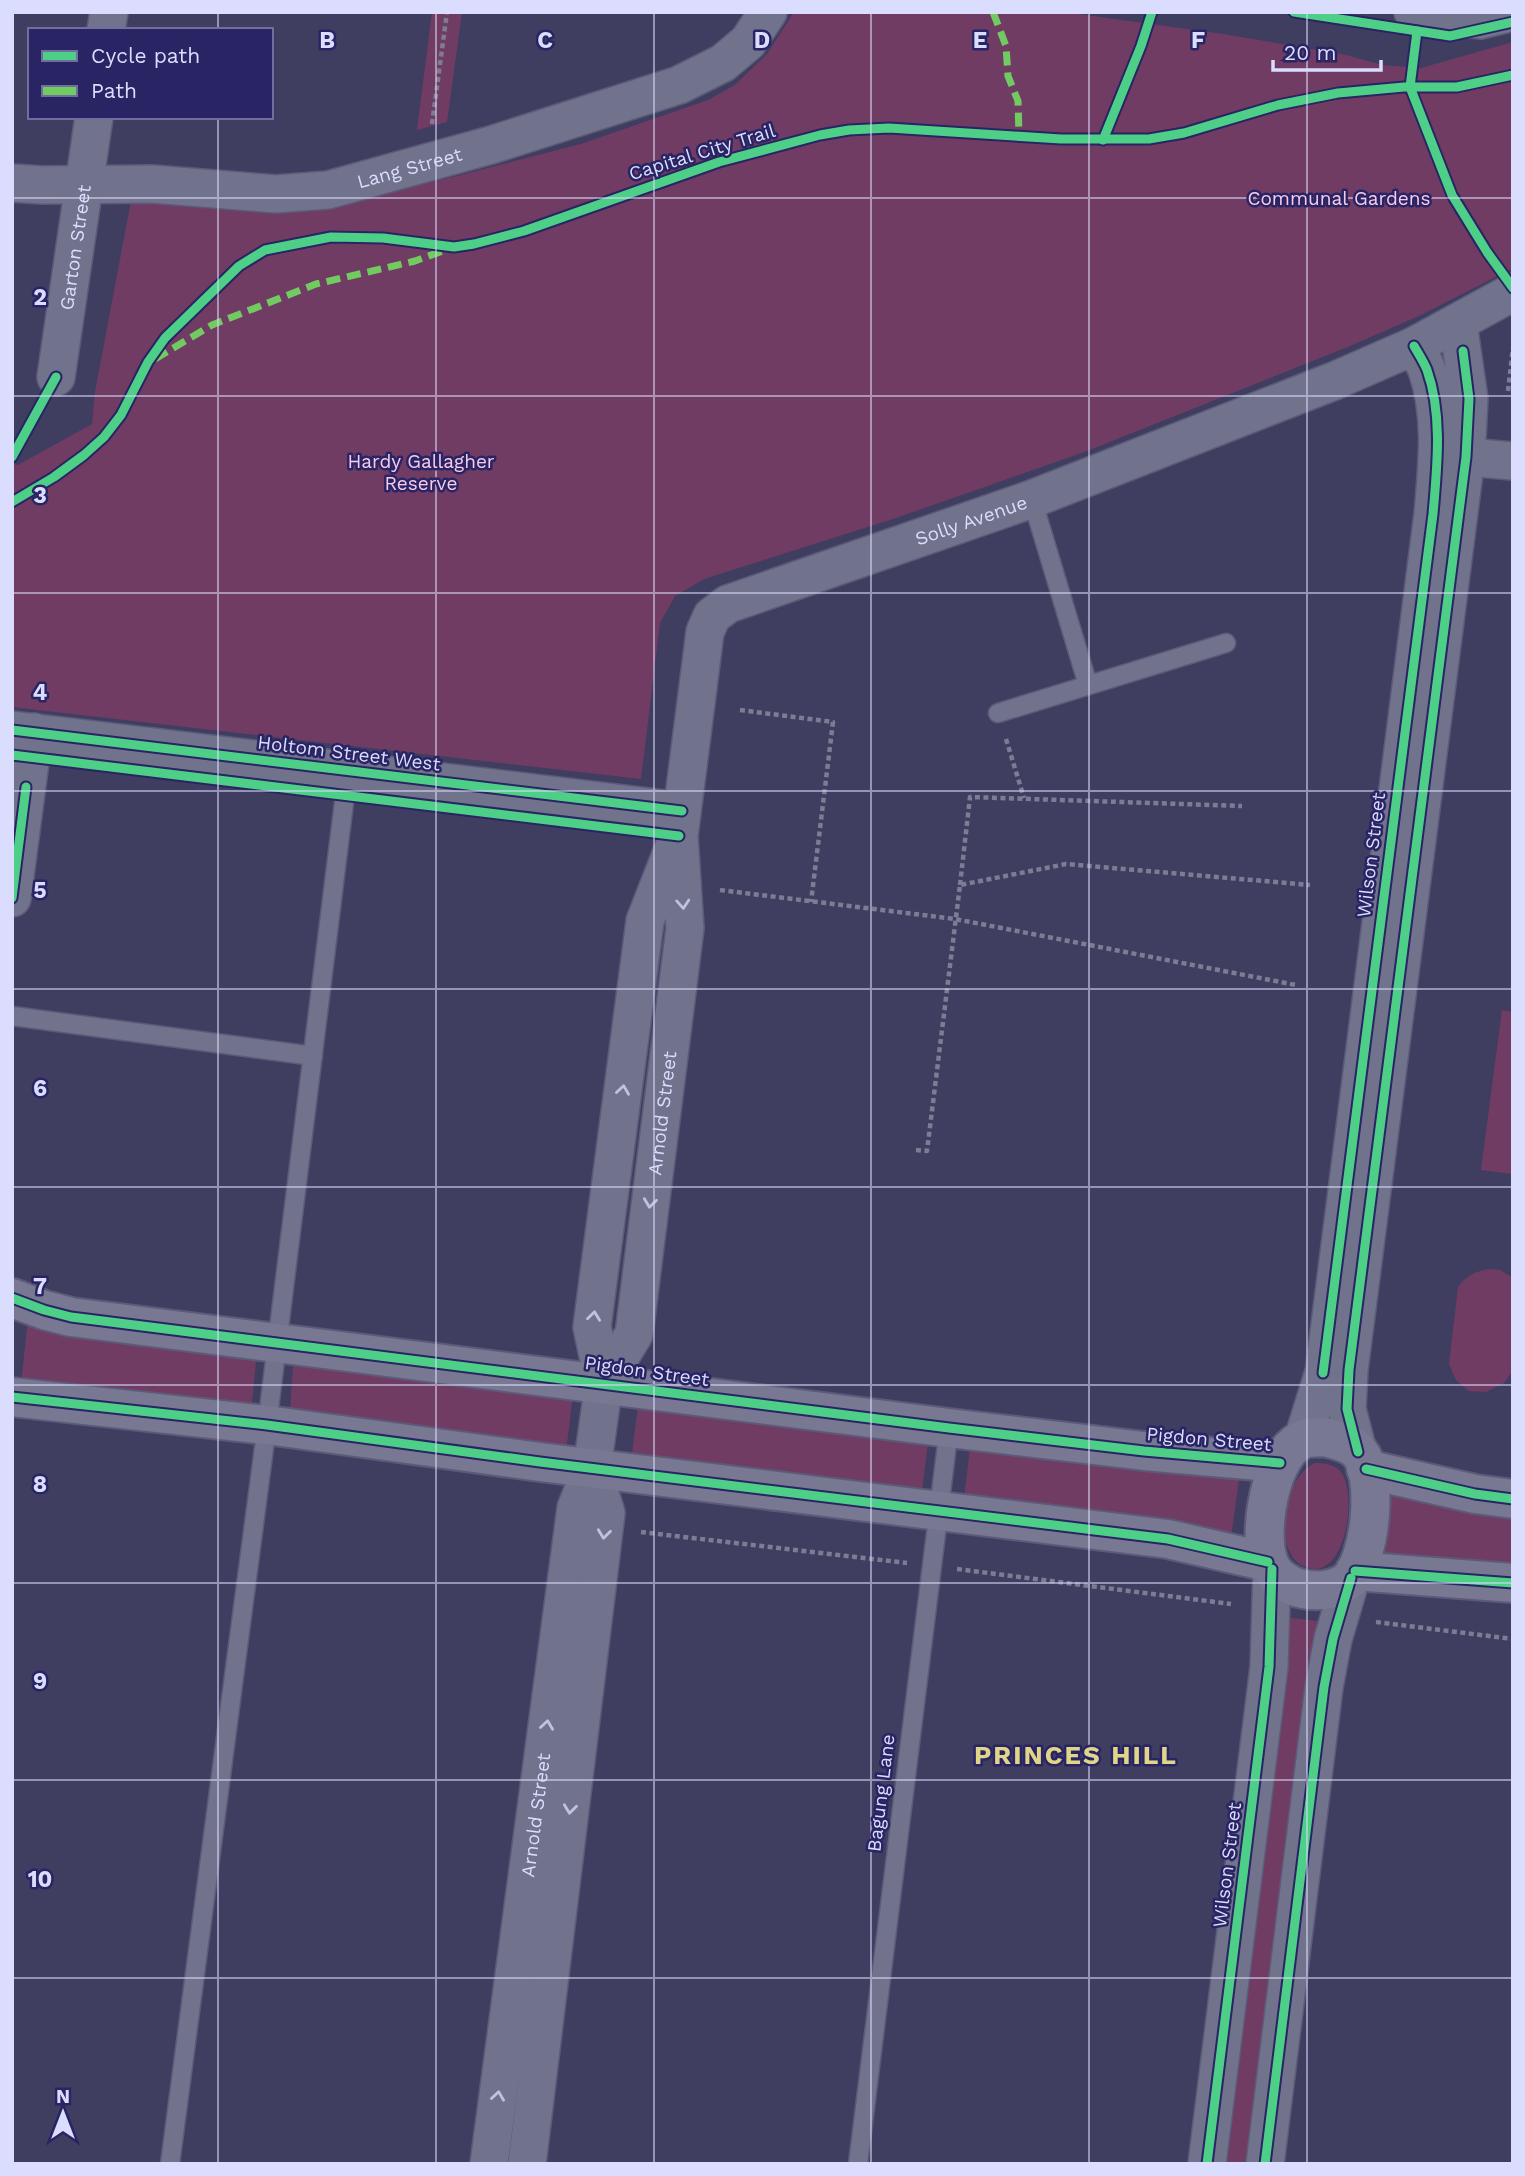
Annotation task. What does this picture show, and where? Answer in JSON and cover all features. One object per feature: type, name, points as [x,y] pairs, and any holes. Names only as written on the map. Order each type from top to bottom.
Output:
[{"type":"street","name":"Lang Street","points":[[12,183],[152,184],[276,194],[328,190],[491,145],[679,85],[723,63],[748,42],[768,12]]},
{"type":"street","points":[[1413,12],[1480,20],[1513,12]]},
{"type":"street","name":"Garton Street","points":[[56,377],[94,119]]},
{"type":"street","name":"Solly Avenue","points":[[680,824],[705,632],[712,616],[728,604],[1032,499],[1334,382],[1414,346],[1513,292]]},
{"type":"street","points":[[1265,2164],[1324,1687],[1333,1639],[1369,1528],[1369,1490],[1347,1409],[1349,1370],[1466,457],[1469,399],[1458,323]]},
{"type":"street","name":"Wilson Street","points":[[1292,1451],[1324,1372],[1433,514],[1438,449],[1434,405],[1427,369],[1414,346]]},
{"type":"street","points":[[1466,457],[1513,461]]},
{"type":"street","points":[[12,898],[22,743]]},
{"type":"street","name":"Holtom Street West","points":[[22,743],[680,824]]},
{"type":"street","name":"Arnold Street","points":[[489,2164],[576,1508],[593,1468],[604,1383],[592,1327],[645,922],[680,824]]},
{"type":"street","name":"Pigdon Street","points":[[12,1298],[71,1317],[949,1428],[1144,1451],[1292,1451]]},
{"type":"street","points":[[12,1397],[267,1424],[593,1468],[1168,1539],[1270,1566],[1284,1581],[1303,1589],[1340,1586],[1353,1575],[1513,1583]]},
{"type":"street","points":[[1270,1566],[1264,1533],[1267,1505],[1292,1451],[1325,1437],[1336,1440],[1362,1461],[1475,1494],[1513,1499]]},
{"type":"street","name":"Arnold Street","points":[[527,2164],[606,1513],[593,1468]]},
{"type":"street","name":"Wilson Street","points":[[1207,2164],[1269,1667],[1270,1566]]},
{"type":"lane","points":[[1032,499],[1088,685]]},
{"type":"lane","points":[[999,713],[1226,643]]},
{"type":"lane","points":[[170,2164],[267,1424],[347,783]]},
{"type":"lane","points":[[12,1016],[313,1056]]},
{"type":"lane","name":"Bagung Lane","points":[[858,2164],[949,1428]]},
{"type":"path","points":[[426,163],[447,12]]},
{"type":"path","points":[[740,710],[833,722],[811,902]]},
{"type":"path","points":[[999,713],[1024,798]]},
{"type":"path","points":[[916,1150],[927,1152],[970,796],[1242,806]]},
{"type":"path","points":[[960,885],[1066,864],[1310,885]]},
{"type":"path","points":[[718,889],[955,919],[1296,985]]},
{"type":"path","points":[[1376,1622],[1513,1639]]},
{"type":"green space","points":[[432,12],[462,12],[447,122],[417,130]]},
{"type":"green space","name":"Hardy Gallagher Reserve","points":[[794,12],[1064,12],[1223,34],[1346,55],[1382,65],[1421,68],[1513,42],[1513,268],[1421,315],[1350,346],[1087,451],[896,518],[704,579],[675,596],[660,623],[641,779],[12,707],[12,464],[18,465],[92,424],[95,392],[131,201],[236,211],[323,206],[449,178],[581,144],[708,100],[735,85],[767,54]]},
{"type":"green space","points":[[1502,1010],[1513,1012],[1513,1174],[1481,1170]]},
{"type":"green space","points":[[1490,1269],[1500,1270],[1513,1278],[1511,1373],[1504,1383],[1486,1392],[1469,1391],[1456,1380],[1449,1364],[1458,1287],[1472,1274]]},
{"type":"green space","points":[[28,1317],[254,1354],[256,1361],[252,1402],[249,1407],[21,1386]]},
{"type":"green space","points":[[296,1360],[573,1394],[566,1452],[290,1411],[293,1366]]},
{"type":"green space","points":[[639,1398],[929,1435],[921,1499],[631,1462]]},
{"type":"green space","points":[[971,1440],[1240,1471],[1230,1545],[963,1506]]},
{"type":"green space","points":[[1315,1463],[1332,1465],[1340,1471],[1346,1483],[1348,1499],[1348,1517],[1338,1552],[1328,1564],[1316,1569],[1301,1565],[1292,1556],[1285,1529],[1289,1497],[1304,1470]]},
{"type":"green space","points":[[1383,1485],[1513,1507],[1513,1574],[1373,1563]]},
{"type":"green space","points":[[1285,1617],[1325,1622],[1255,2164],[1215,2164]]},
{"type":"marked path","points":[[993,12],[1006,46],[1008,76],[1018,101],[1019,136]]},
{"type":"marked path","points":[[155,359],[212,325],[316,284],[415,261],[448,249]]},
{"type":"cycle path","points":[[1103,140],[1152,12]]},
{"type":"cycle path","points":[[1294,12],[1450,36],[1513,22]]},
{"type":"cycle path","points":[[1417,31],[1410,87],[1452,195],[1513,288]]},
{"type":"cycle path","name":"Capital City Trail","points":[[12,502],[54,477],[104,437],[121,415],[148,362],[165,338],[239,266],[265,250],[331,237],[383,238],[454,247],[474,244],[524,231],[719,162],[849,130],[889,128],[1061,139],[1149,139],[1184,133],[1278,105],[1338,93],[1404,87],[1457,87],[1513,75]]},
{"type":"cycle path","points":[[1323,1373],[1433,514],[1438,441],[1435,405],[1427,370],[1414,346]]},
{"type":"cycle path","points":[[1358,1452],[1347,1409],[1349,1370],[1466,457],[1469,399],[1463,351]]},
{"type":"cycle path","points":[[12,457],[56,377]]},
{"type":"cycle path","points":[[12,730],[682,811]]},
{"type":"cycle path","points":[[12,755],[679,836]]},
{"type":"cycle path","points":[[12,898],[26,787]]},
{"type":"cycle path","points":[[12,1298],[71,1317],[949,1428],[1144,1451],[1280,1463]]},
{"type":"cycle path","points":[[12,1397],[267,1425],[540,1462],[1168,1539],[1268,1562]]},
{"type":"cycle path","points":[[1366,1469],[1475,1494],[1513,1499]]},
{"type":"cycle path","points":[[1207,2164],[1269,1667],[1272,1569]]},
{"type":"cycle path","points":[[1355,1571],[1513,1583]]},
{"type":"cycle path","points":[[1265,2164],[1324,1687],[1333,1639],[1351,1578]]},
{"type":"district","name":"PRINCES HILL","points":[[1076,1755]]},
{"type":"park label","name":"Communal Gardens","points":[[1339,198]]}]
